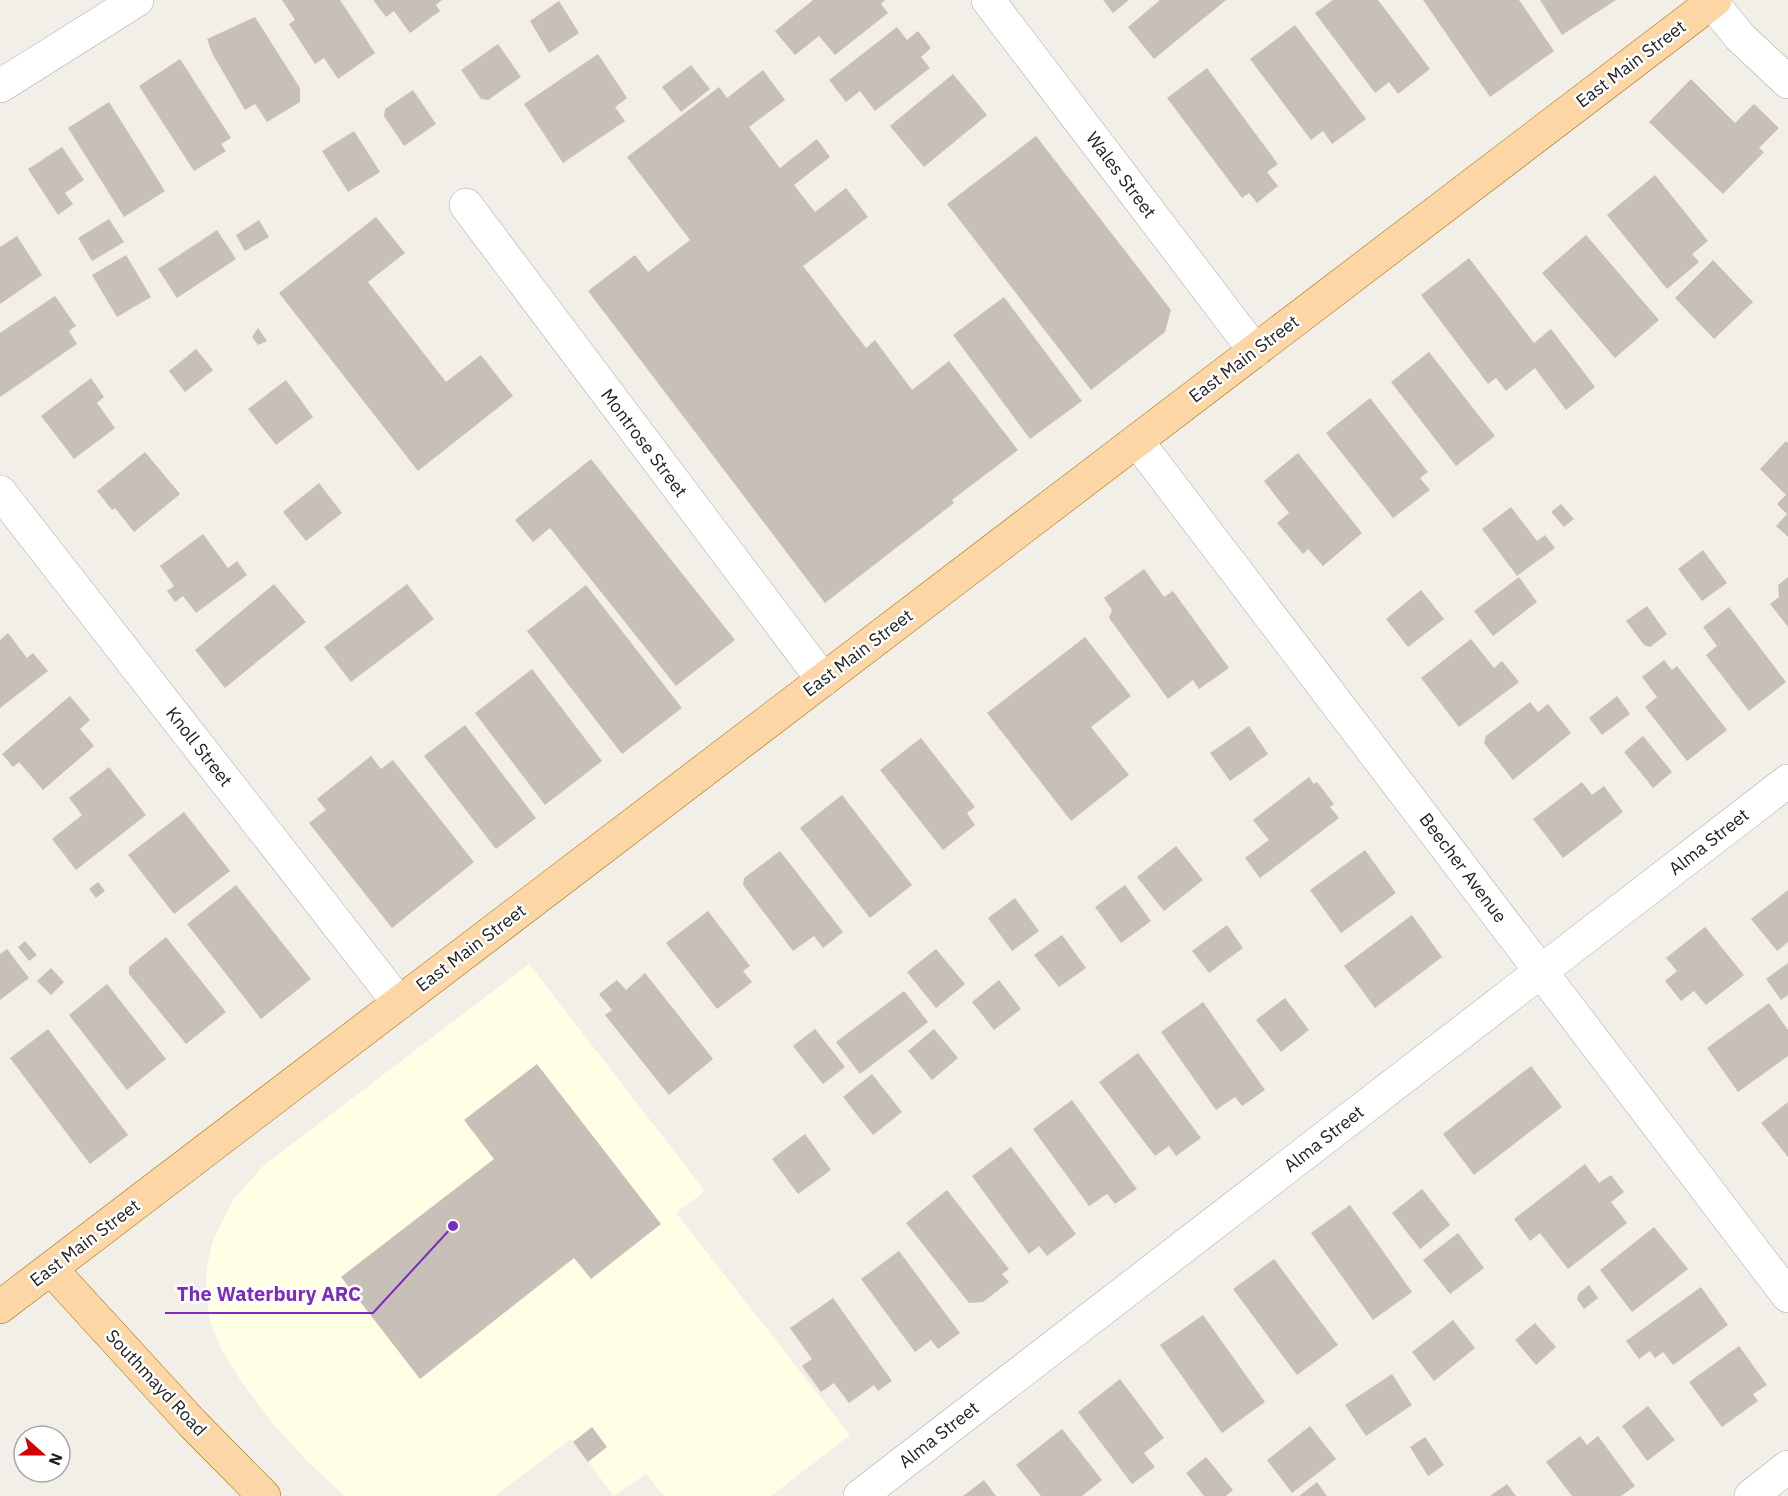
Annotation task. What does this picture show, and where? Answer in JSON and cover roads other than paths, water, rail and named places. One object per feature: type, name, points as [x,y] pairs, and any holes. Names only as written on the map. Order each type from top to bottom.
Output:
[{"type":"main road","name":"East Main Street","points":[[0,1307],[1713,1]]},
{"type":"main road","name":"Southmayd Road","points":[[51,1269],[192,1423],[264,1496]]},
{"type":"street","points":[[0,86],[137,0]]},
{"type":"street","name":"Wales Street","points":[[988,0],[1255,351]]},
{"type":"street","points":[[1713,1],[1740,37],[1788,82]]},
{"type":"street","name":"Montrose Street","points":[[466,205],[823,680]]},
{"type":"street","name":"Beecher Avenue","points":[[1137,441],[1788,1296]]},
{"type":"street","name":"Knoll Street","points":[[0,492],[399,1003]]},
{"type":"street","name":"Alma Street","points":[[860,1496],[1788,781]]},
{"type":"street","points":[[1750,1496],[1788,1467]]},
{"type":"place","name":"The Waterbury ARC","points":[[453,1226]]}]
